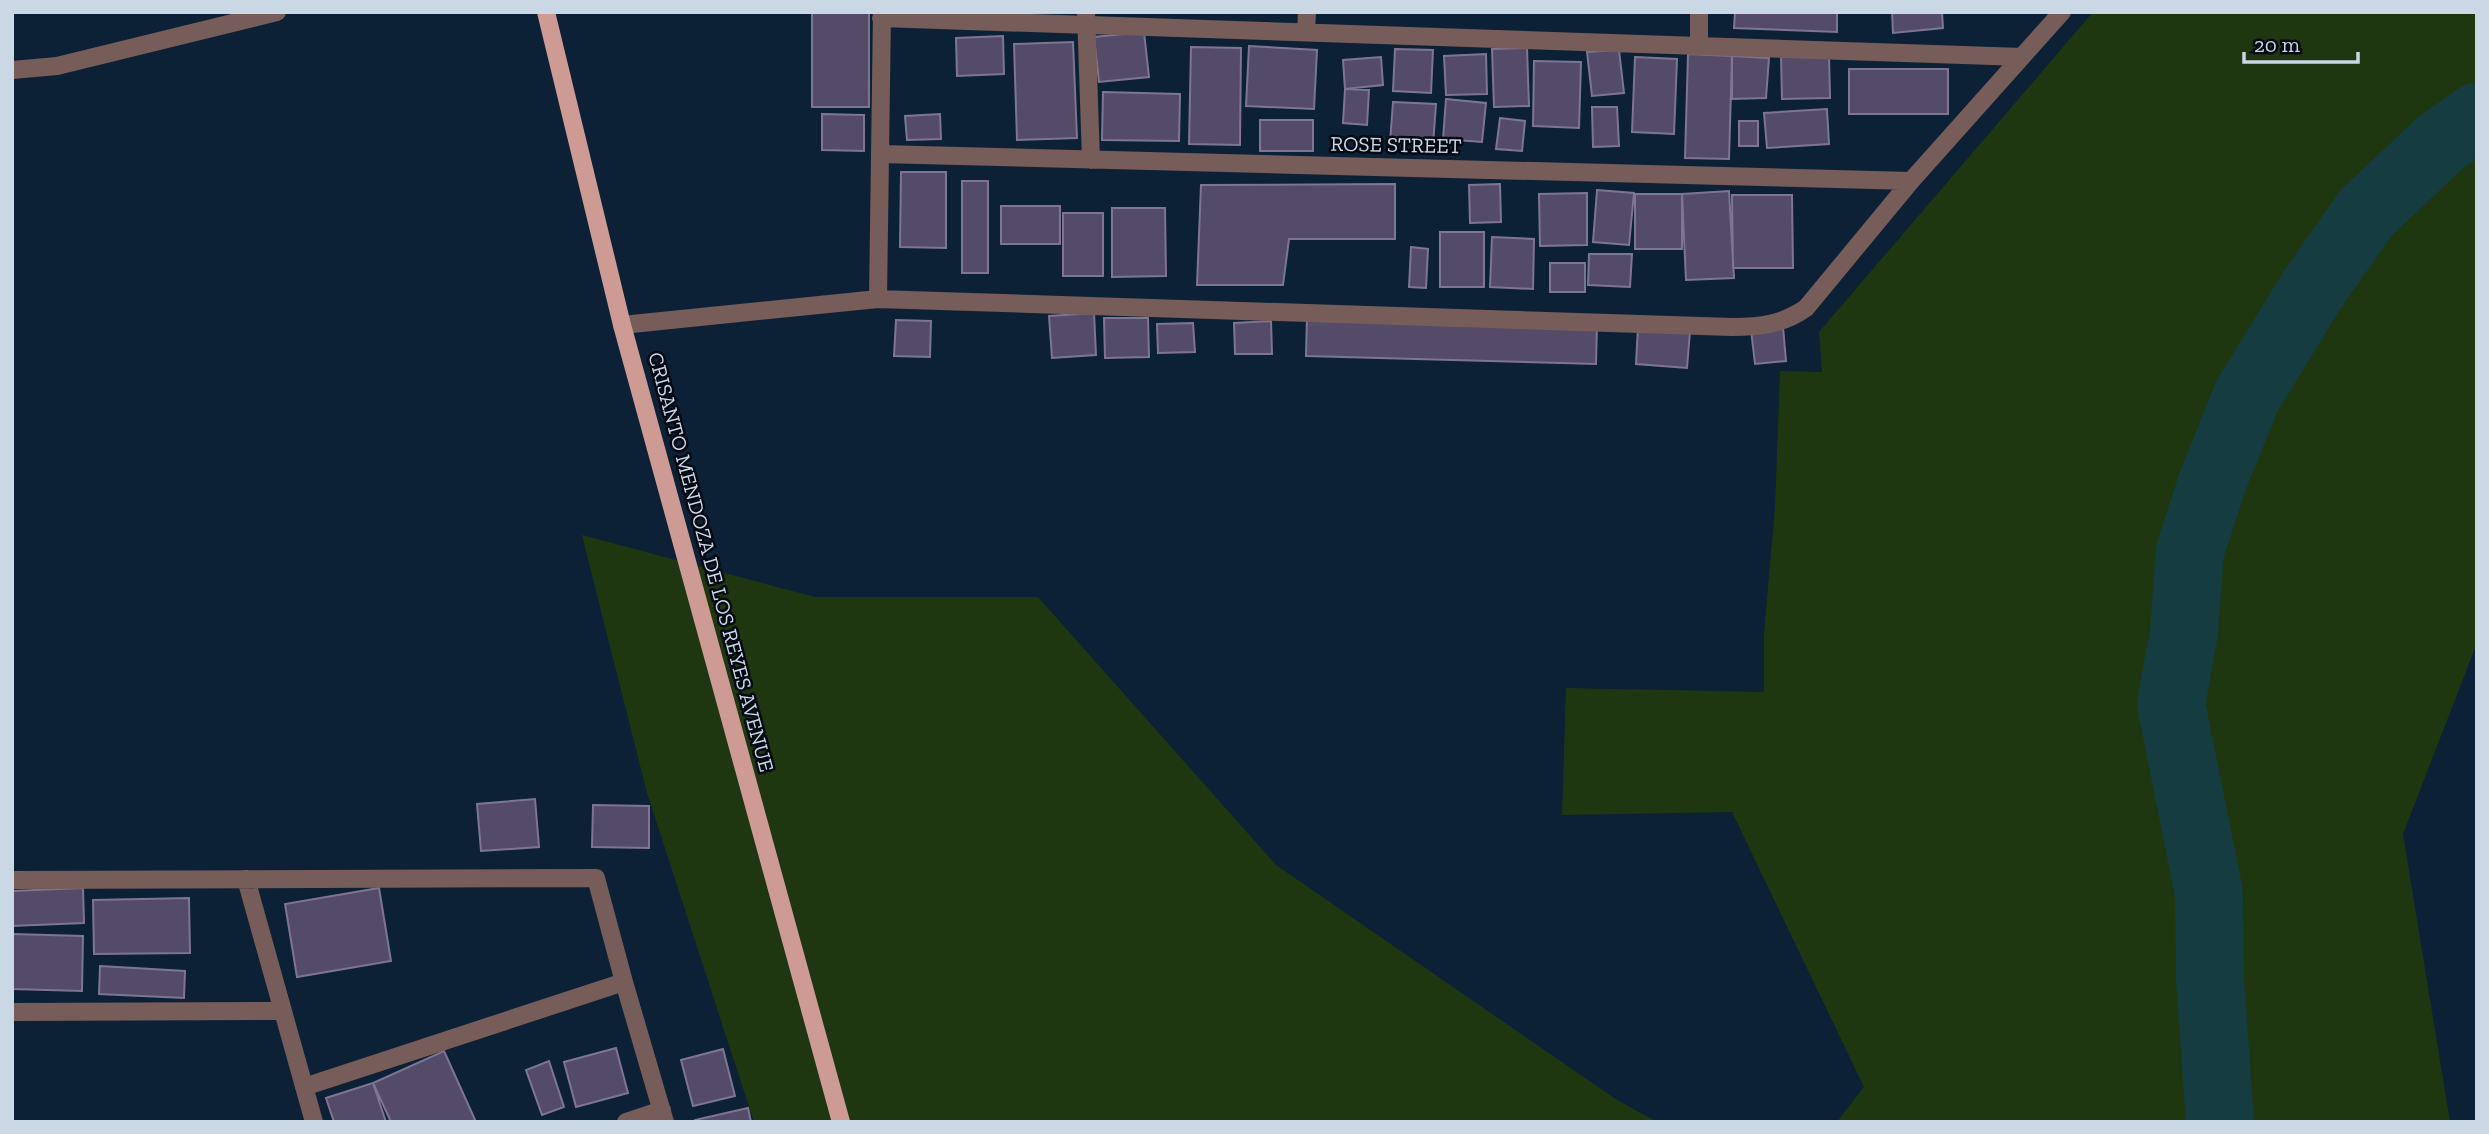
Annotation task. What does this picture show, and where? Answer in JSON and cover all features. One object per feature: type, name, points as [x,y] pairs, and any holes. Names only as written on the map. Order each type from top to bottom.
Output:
[{"type":"main road","name":"CRISANTO MENDOZA DE LOS REYES AVENUE","points":[[545,12],[622,325],[841,1122]]},
{"type":"street","points":[[12,70],[57,66],[277,12]]},
{"type":"street","points":[[1306,32],[1307,12]]},
{"type":"street","points":[[1699,12],[1699,46]]},
{"type":"street","points":[[622,325],[878,299],[1718,327],[1764,326],[1792,318],[1806,307],[1911,181],[2062,12]]},
{"type":"street","points":[[878,299],[882,15],[1086,18],[1306,32],[2022,57]]},
{"type":"street","points":[[1086,18],[1091,160]]},
{"type":"street","name":"ROSE STREET","points":[[880,154],[1911,181]]},
{"type":"street","points":[[12,880],[596,878],[664,1116],[626,1122]]},
{"type":"street","points":[[246,879],[314,1122]]},
{"type":"street","points":[[304,1087],[624,982]]},
{"type":"street","points":[[12,1012],[282,1012]]},
{"type":"green space","points":[[2093,12],[2477,12],[2477,643],[2403,834],[2450,1122],[1837,1122],[1864,1087],[1732,812],[1562,815],[1566,688],[1764,692],[1764,634],[1775,507],[1780,371],[1822,372],[1819,332]]},
{"type":"green space","points":[[582,535],[815,597],[1038,597],[1276,865],[1617,1100],[1657,1122],[754,1122],[647,793]]},
{"type":"building","points":[[812,12],[869,12],[869,107],[812,107]]},
{"type":"building","points":[[1735,12],[1837,12],[1837,32],[1734,28]]},
{"type":"building","points":[[1892,12],[1942,12],[1943,28],[1893,33]]},
{"type":"building","points":[[1144,32],[1149,77],[1099,82],[1094,37]]},
{"type":"building","points":[[1003,36],[1004,74],[957,76],[956,38]]},
{"type":"building","points":[[1073,42],[1077,138],[1017,140],[1014,44]]},
{"type":"building","points":[[1249,46],[1317,50],[1314,109],[1246,106]]},
{"type":"building","points":[[1191,47],[1241,48],[1240,145],[1189,144]]},
{"type":"building","points":[[1527,48],[1529,106],[1494,107],[1492,49]]},
{"type":"building","points":[[1395,49],[1433,50],[1431,93],[1393,91]]},
{"type":"building","points":[[1619,50],[1624,93],[1592,96],[1587,52]]},
{"type":"building","points":[[1486,54],[1487,94],[1446,95],[1444,56]]},
{"type":"building","points":[[1688,54],[1732,56],[1729,159],[1685,158]]},
{"type":"building","points":[[1829,54],[1830,98],[1782,99],[1781,55]]},
{"type":"building","points":[[1732,56],[1769,58],[1766,98],[1732,99]]},
{"type":"building","points":[[1381,57],[1383,85],[1345,89],[1343,60]]},
{"type":"building","points":[[1635,57],[1677,59],[1674,134],[1632,132]]},
{"type":"building","points":[[1534,61],[1581,62],[1579,128],[1533,126]]},
{"type":"building","points":[[1849,69],[1948,69],[1948,114],[1849,114]]},
{"type":"building","points":[[1345,89],[1369,90],[1367,125],[1343,123]]},
{"type":"building","points":[[1103,92],[1180,94],[1179,141],[1102,140]]},
{"type":"building","points":[[1446,99],[1486,103],[1482,142],[1443,139]]},
{"type":"building","points":[[1393,102],[1436,104],[1433,145],[1390,143]]},
{"type":"building","points":[[1592,107],[1617,107],[1619,146],[1593,147]]},
{"type":"building","points":[[1827,109],[1829,144],[1767,148],[1764,113]]},
{"type":"building","points":[[822,114],[864,115],[864,151],[822,150]]},
{"type":"building","points":[[940,114],[941,139],[907,140],[905,116]]},
{"type":"building","points":[[1500,118],[1525,121],[1522,151],[1496,149]]},
{"type":"building","points":[[1260,120],[1313,120],[1313,151],[1260,151]]},
{"type":"building","points":[[1739,121],[1758,121],[1758,146],[1739,146]]},
{"type":"building","points":[[901,172],[946,172],[946,248],[900,247]]},
{"type":"building","points":[[962,181],[988,181],[988,273],[962,273]]},
{"type":"building","points":[[1395,184],[1395,239],[1289,239],[1283,285],[1197,285],[1201,185]]},
{"type":"building","points":[[1500,184],[1501,222],[1470,223],[1469,185]]},
{"type":"building","points":[[1597,190],[1634,193],[1629,245],[1593,242]]},
{"type":"building","points":[[1729,191],[1734,278],[1686,280],[1682,194]]},
{"type":"building","points":[[1587,193],[1587,245],[1540,246],[1539,194]]},
{"type":"building","points":[[1635,194],[1682,194],[1682,249],[1635,249]]},
{"type":"building","points":[[1732,195],[1792,195],[1793,268],[1733,268]]},
{"type":"building","points":[[1001,206],[1060,206],[1060,244],[1001,244]]},
{"type":"building","points":[[1112,208],[1165,208],[1166,276],[1112,277]]},
{"type":"building","points":[[1063,213],[1103,213],[1103,276],[1063,276]]},
{"type":"building","points":[[1440,232],[1484,232],[1484,287],[1440,287]]},
{"type":"building","points":[[1492,237],[1534,239],[1533,289],[1490,287]]},
{"type":"building","points":[[1411,247],[1428,249],[1426,288],[1409,287]]},
{"type":"building","points":[[1589,254],[1632,254],[1630,287],[1588,285]]},
{"type":"building","points":[[1550,263],[1585,263],[1585,292],[1550,292]]},
{"type":"building","points":[[1094,313],[1096,355],[1052,358],[1049,316]]},
{"type":"building","points":[[1307,316],[1597,324],[1596,364],[1306,356]]},
{"type":"building","points":[[1104,318],[1148,318],[1149,357],[1105,358]]},
{"type":"building","points":[[896,320],[931,321],[930,357],[894,356]]},
{"type":"building","points":[[1271,321],[1272,354],[1235,354],[1234,323]]},
{"type":"building","points":[[1193,323],[1195,352],[1158,353],[1157,324]]},
{"type":"building","points":[[1638,327],[1690,331],[1687,368],[1636,364]]},
{"type":"building","points":[[1783,327],[1786,361],[1755,364],[1751,330]]},
{"type":"building","points":[[535,799],[539,847],[481,851],[477,804]]},
{"type":"building","points":[[593,805],[649,806],[649,848],[592,847]]},
{"type":"building","points":[[83,888],[84,923],[12,926],[12,891]]},
{"type":"building","points":[[379,888],[391,961],[297,977],[285,904]]},
{"type":"building","points":[[189,898],[190,953],[94,954],[93,900]]},
{"type":"building","points":[[12,934],[83,936],[82,991],[12,989]]},
{"type":"building","points":[[100,966],[185,971],[184,998],[99,994]]},
{"type":"building","points":[[616,1048],[628,1093],[576,1107],[564,1062]]},
{"type":"building","points":[[723,1049],[735,1096],[693,1106],[681,1060]]},
{"type":"building","points":[[444,1051],[476,1122],[391,1122],[373,1083]]},
{"type":"building","points":[[549,1061],[564,1107],[542,1115],[526,1070]]},
{"type":"building","points":[[373,1083],[386,1122],[334,1122],[326,1098]]},
{"type":"building","points":[[748,1108],[751,1122],[695,1122],[695,1120]]},
{"type":"waterway","points":[[2220,1122],[2210,979],[2209,893],[2171,704],[2184,632],[2190,551],[2213,480],[2247,396],[2312,290],[2366,213],[2440,143],[2477,117]]}]
